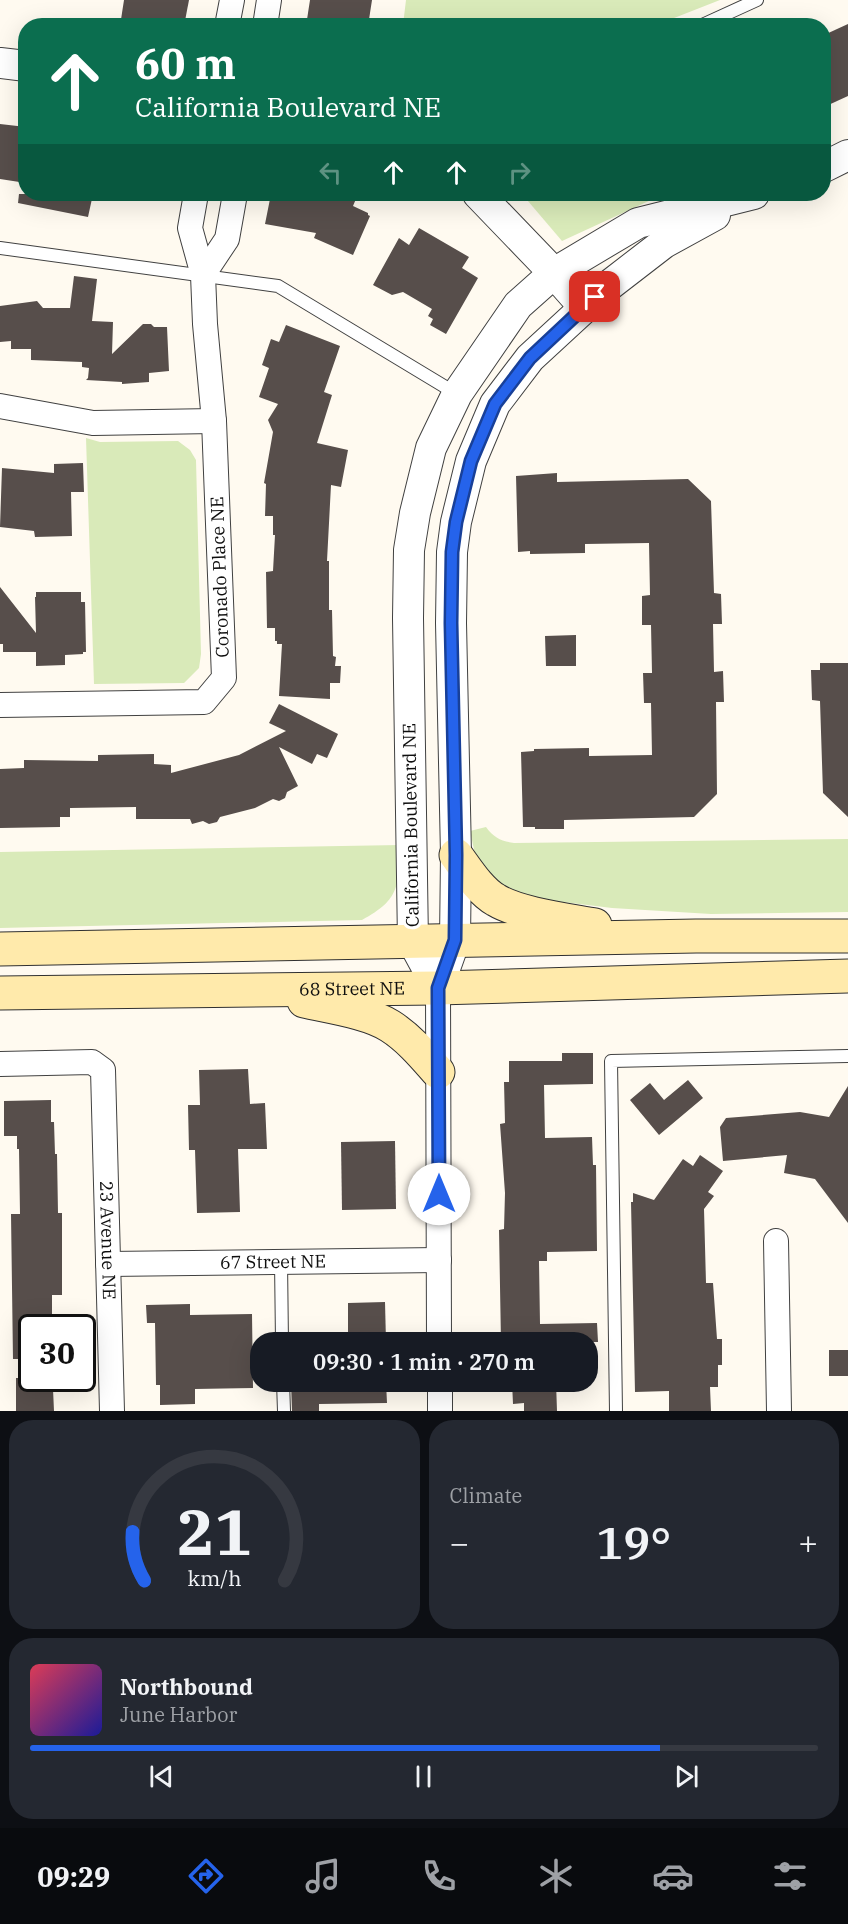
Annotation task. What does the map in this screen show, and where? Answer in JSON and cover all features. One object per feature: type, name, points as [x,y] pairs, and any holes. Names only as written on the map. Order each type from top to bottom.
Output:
[{"type":"main road","points":[[456,855],[480,886],[496,900],[522,910],[653,937]]},
{"type":"main road","points":[[0,949],[455,940],[848,936]]},
{"type":"main road","name":"68 Street NE","points":[[0,993],[438,988],[848,976]]},
{"type":"main road","points":[[262,989],[367,1017],[390,1026],[420,1050],[438,1072]]},
{"type":"street","points":[[229,18],[232,0]]},
{"type":"street","points":[[266,18],[269,0]]},
{"type":"street","points":[[0,63],[18,65]]},
{"type":"street","points":[[831,164],[848,155]]},
{"type":"street","name":"Coronado Place NE","points":[[0,705],[204,702],[224,678],[214,421],[203,275],[190,228],[195,201]]},
{"type":"street","points":[[203,275],[227,239],[234,201]]},
{"type":"street","points":[[485,201],[584,307]]},
{"type":"street","name":"California Boulevard NE","points":[[438,988],[413,942],[408,618],[410,550],[415,513],[431,448],[457,394],[518,305],[554,273],[638,224],[728,201]]},
{"type":"street","name":"California Boulevard NE","points":[[438,988],[455,940],[452,552],[456,522],[471,461],[495,404],[530,358],[607,287],[664,243],[742,201]]},
{"type":"street","points":[[0,406],[93,423],[214,421]]},
{"type":"street","points":[[438,988],[439,1332]]},
{"type":"street","name":"23 Avenue NE","points":[[0,1064],[92,1062],[103,1070],[112,1411]]},
{"type":"street","points":[[776,1241],[779,1411]]},
{"type":"street","name":"67 Street NE","points":[[108,1264],[439,1260]]},
{"type":"street","points":[[440,1392],[440,1411]]},
{"type":"lane","points":[[718,18],[757,0]]},
{"type":"lane","points":[[0,248],[278,286],[457,394]]},
{"type":"lane","points":[[616,1411],[611,1061],[848,1056]]},
{"type":"lane","points":[[281,1261],[282,1332]]},
{"type":"lane","points":[[283,1392],[284,1411]]},
{"type":"green space","points":[[406,0],[720,0],[674,18],[404,18]]},
{"type":"green space","points":[[528,201],[649,201],[562,241]]},
{"type":"green space","points":[[86,438],[100,442],[178,441],[190,450],[196,460],[201,654],[199,668],[184,683],[94,684]]},
{"type":"green space","points":[[486,827],[498,838],[514,843],[848,839],[848,912],[711,914],[612,908],[530,898],[507,892],[480,866],[470,831]]},
{"type":"green space","points":[[400,845],[399,871],[391,898],[362,920],[0,928],[0,852]]},
{"type":"building","points":[[124,0],[189,0],[186,18],[121,18]]},
{"type":"building","points":[[310,0],[372,0],[369,18],[307,18]]},
{"type":"building","points":[[848,24],[848,96],[831,104],[831,32]]},
{"type":"building","points":[[0,124],[18,126],[18,182],[0,179]]},
{"type":"building","points":[[18,201],[91,201],[88,217],[18,203]]},
{"type":"building","points":[[270,201],[355,201],[353,206],[370,216],[353,255],[314,238],[316,233],[265,224]]},
{"type":"building","points":[[419,228],[469,257],[462,268],[478,278],[446,334],[430,325],[433,319],[428,316],[432,309],[403,292],[392,295],[373,285],[399,238],[409,245]]},
{"type":"building","points":[[74,276],[97,279],[92,321],[113,322],[112,354],[143,324],[167,327],[169,371],[149,373],[149,382],[122,384],[122,382],[86,380],[89,368],[82,367],[82,362],[31,360],[31,349],[11,349],[11,341],[0,342],[0,306],[37,301],[43,308],[70,308]]},
{"type":"building","points":[[286,325],[340,346],[324,392],[332,395],[317,443],[348,450],[341,487],[331,485],[327,561],[329,561],[329,610],[332,610],[335,666],[341,666],[340,683],[330,683],[330,699],[279,696],[282,644],[277,644],[275,641],[275,628],[267,628],[266,572],[273,571],[275,535],[273,535],[273,516],[265,516],[266,484],[264,483],[273,432],[268,420],[278,404],[259,397],[269,368],[262,365],[271,339],[279,342]]},
{"type":"building","points":[[83,463],[84,492],[71,492],[72,536],[35,537],[34,531],[0,527],[2,468],[54,473],[54,464]]},
{"type":"building","points":[[557,473],[557,482],[688,479],[711,501],[714,593],[721,594],[722,624],[713,624],[714,672],[723,671],[724,702],[716,702],[717,794],[694,817],[564,820],[564,829],[523,827],[521,752],[534,751],[534,749],[589,748],[589,756],[652,755],[651,703],[644,703],[643,673],[652,673],[651,625],[642,625],[642,596],[650,595],[649,543],[585,544],[585,553],[530,554],[530,551],[518,552],[516,476]]},
{"type":"building","points":[[0,587],[36,633],[36,592],[81,592],[81,602],[85,602],[86,652],[65,655],[65,665],[36,666],[36,652],[3,652],[3,644],[0,644]]},
{"type":"building","points":[[576,635],[576,666],[546,666],[545,636]]},
{"type":"building","points":[[820,663],[848,663],[848,817],[823,793],[820,701],[812,700],[811,670],[820,670]]},
{"type":"building","points":[[279,704],[338,734],[327,758],[317,754],[312,764],[279,747],[298,786],[287,792],[285,798],[279,801],[273,799],[255,808],[220,817],[217,822],[209,824],[203,821],[192,824],[190,819],[136,819],[136,807],[70,808],[70,817],[60,817],[60,827],[0,828],[0,769],[24,768],[24,760],[98,761],[98,755],[154,754],[154,764],[171,765],[171,773],[239,755],[286,731],[269,723]]},
{"type":"building","points":[[562,1053],[593,1053],[593,1084],[544,1085],[545,1138],[592,1137],[593,1165],[596,1165],[597,1251],[547,1252],[547,1261],[539,1261],[540,1324],[597,1323],[597,1332],[501,1332],[499,1230],[504,1229],[505,1193],[500,1124],[505,1123],[504,1082],[509,1082],[509,1061],[562,1061]]},
{"type":"building","points":[[248,1069],[250,1104],[265,1103],[267,1149],[238,1149],[240,1212],[197,1213],[195,1150],[189,1150],[188,1105],[200,1105],[199,1070]]},
{"type":"building","points":[[688,1080],[703,1098],[659,1135],[630,1100],[650,1083],[664,1100]]},
{"type":"building","points":[[848,1086],[848,1223],[815,1179],[784,1173],[787,1155],[723,1161],[720,1127],[726,1118],[800,1112],[829,1117]]},
{"type":"building","points":[[51,1100],[51,1122],[54,1122],[55,1154],[57,1154],[58,1213],[62,1213],[62,1295],[52,1295],[52,1314],[18,1314],[18,1359],[13,1359],[11,1214],[20,1214],[19,1149],[17,1149],[17,1136],[4,1136],[4,1101]]},
{"type":"building","points":[[395,1141],[396,1209],[342,1210],[341,1142]]},
{"type":"building","points":[[700,1155],[723,1171],[708,1192],[714,1196],[704,1209],[706,1283],[713,1283],[717,1339],[722,1339],[722,1365],[718,1365],[718,1387],[710,1387],[711,1411],[669,1411],[669,1391],[635,1392],[631,1202],[633,1202],[633,1193],[654,1200],[683,1159],[693,1166]]},
{"type":"building","points":[[385,1302],[386,1332],[348,1332],[348,1303]]},
{"type":"building","points":[[190,1304],[190,1315],[252,1314],[250,1388],[195,1389],[195,1404],[160,1405],[160,1385],[156,1385],[155,1323],[147,1323],[146,1305]]},
{"type":"building","points":[[829,1350],[848,1350],[848,1376],[829,1376]]},
{"type":"building","points":[[16,1378],[18,1378],[18,1392],[53,1392],[54,1411],[16,1411]]},
{"type":"building","points":[[291,1392],[386,1392],[387,1403],[319,1404],[319,1411],[292,1411]]},
{"type":"building","points":[[512,1392],[556,1392],[557,1411],[524,1411],[524,1403],[513,1404]]},
{"type":"route","points":[[439,1194],[438,988],[455,940],[456,855],[451,623],[452,552],[456,522],[471,461],[495,404],[530,358],[595,297]]}]
